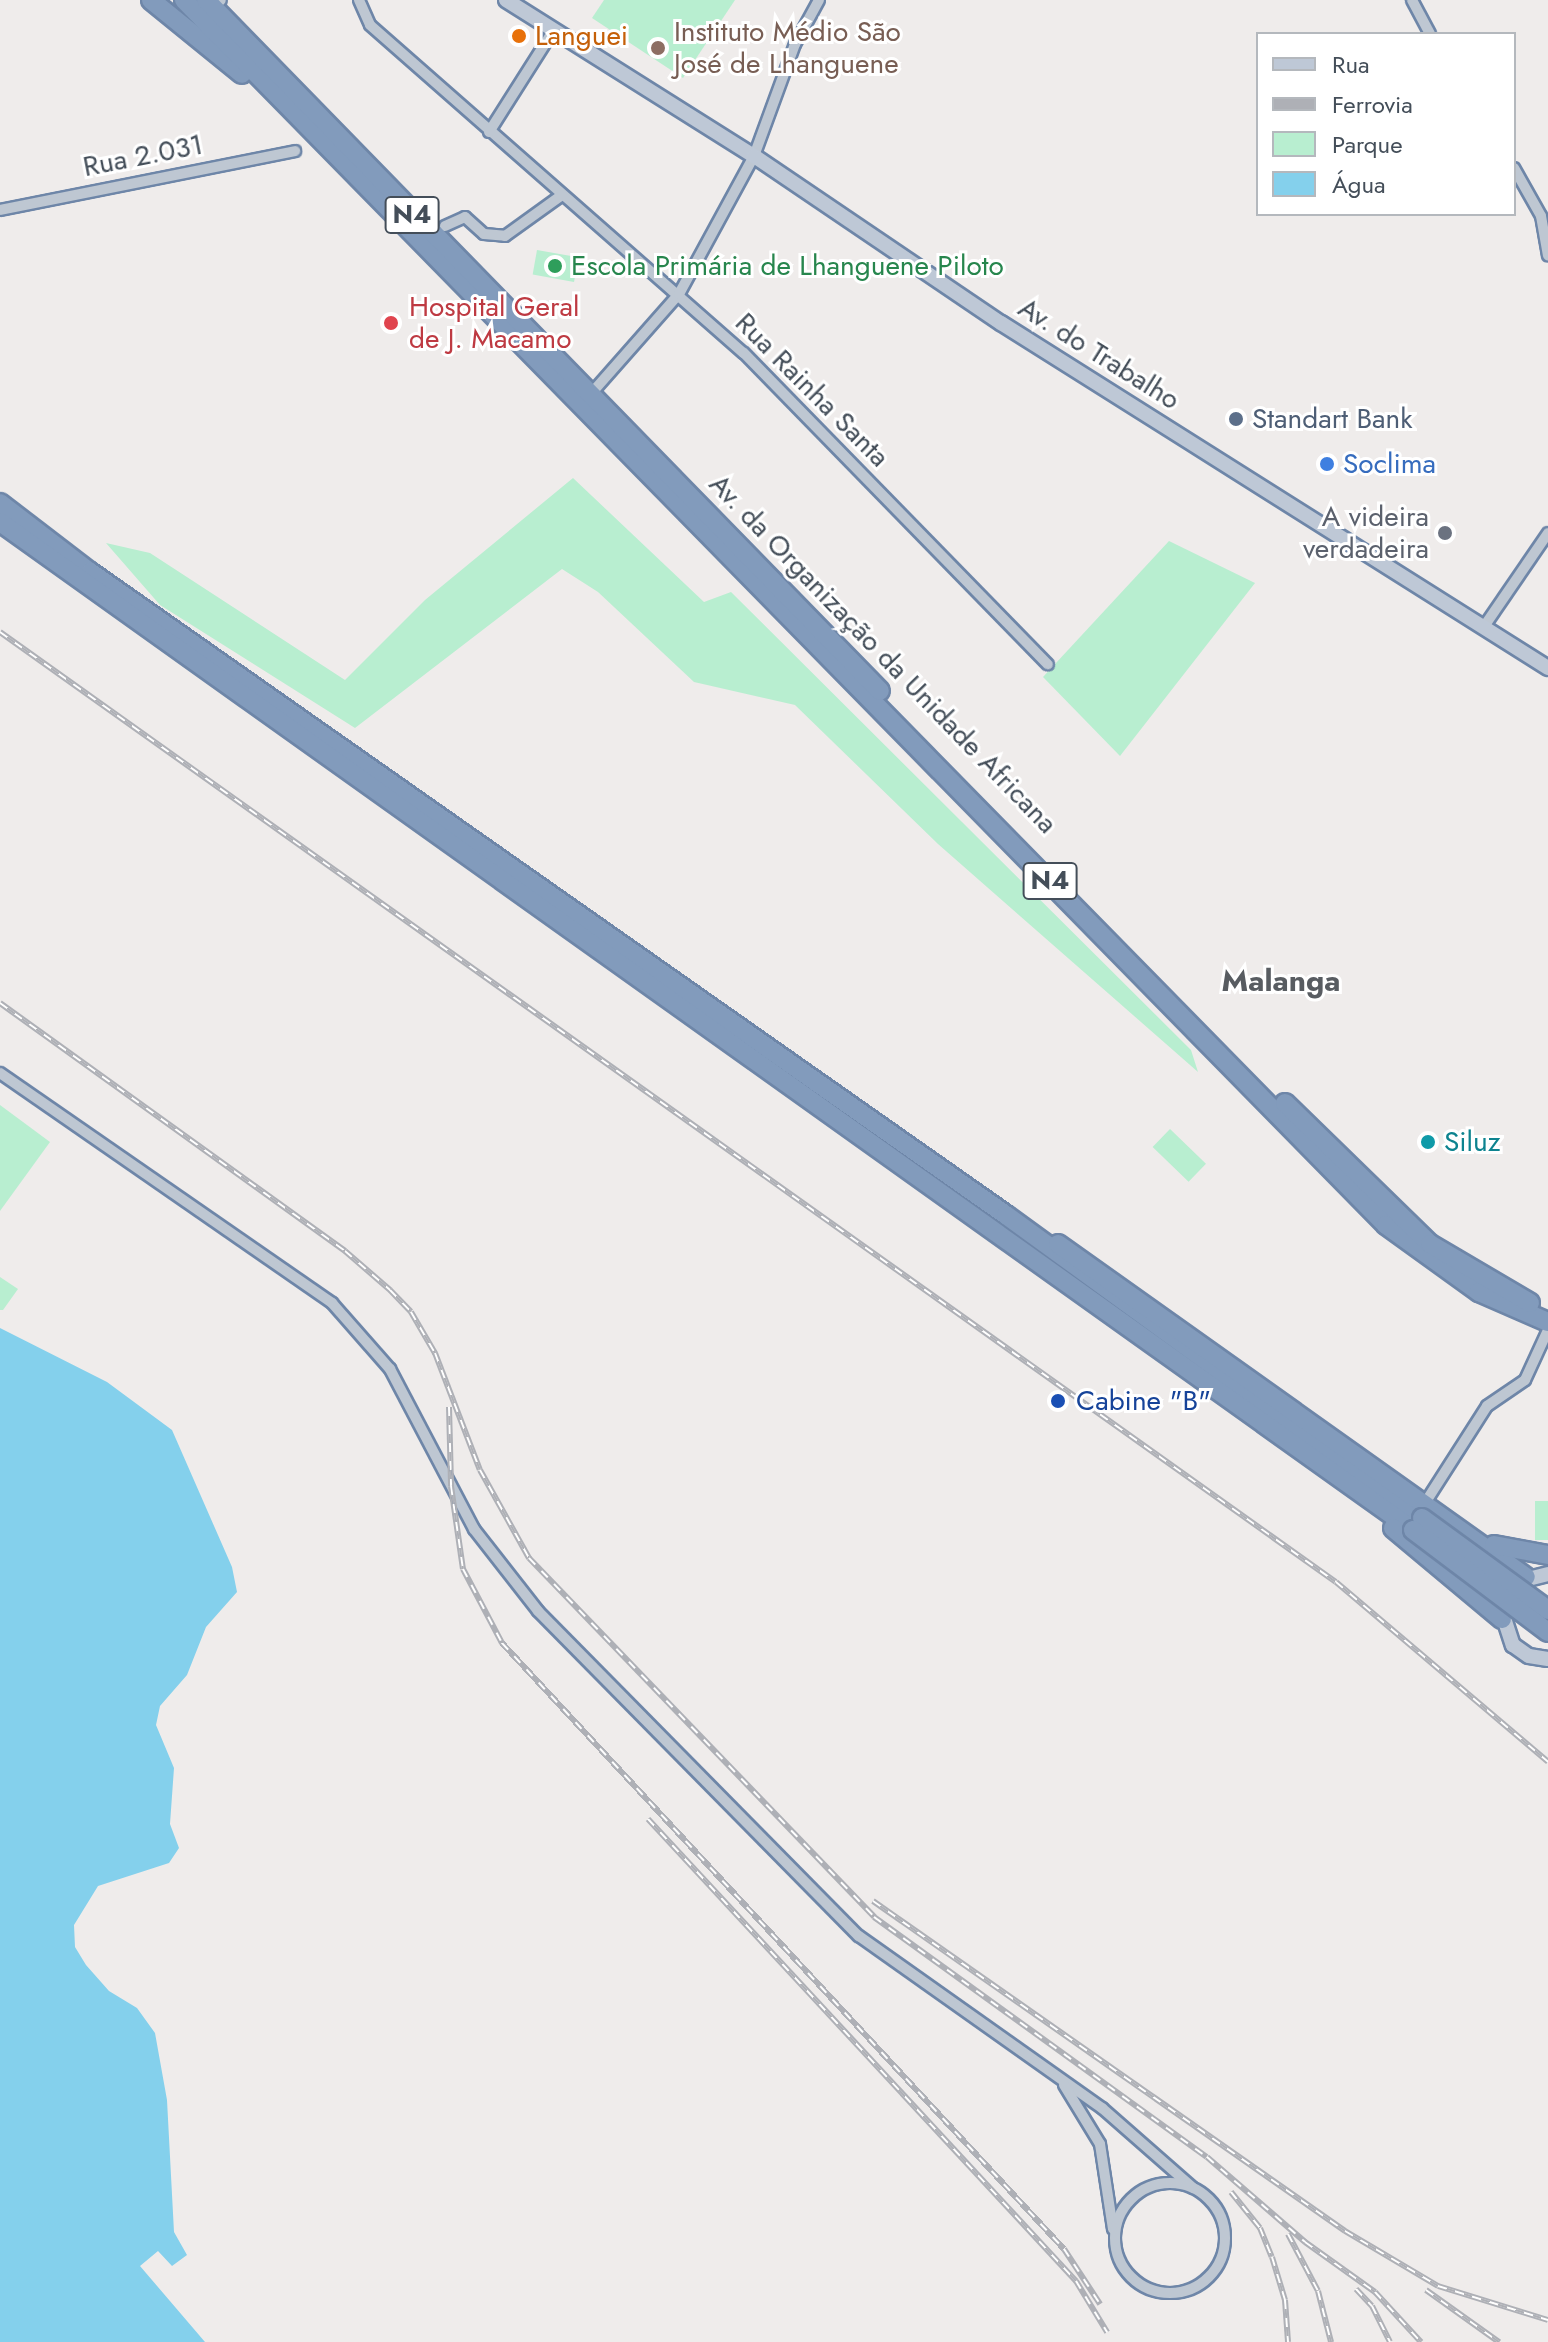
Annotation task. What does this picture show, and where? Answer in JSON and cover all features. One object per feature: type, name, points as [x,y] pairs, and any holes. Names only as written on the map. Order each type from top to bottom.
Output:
[{"type":"highway","points":[[151,0],[291,114]]},
{"type":"highway","name":"N4","points":[[184,0],[291,114],[558,385],[585,399]]},
{"type":"highway","name":"Av. da Organização da Unidade Africana","points":[[217,0],[237,31],[585,399],[1386,1225],[1479,1292],[1548,1322]]},
{"type":"highway","name":"Av. da Organização da Unidade Africana","points":[[585,399],[1387,1206],[1455,1262],[1548,1311]]},
{"type":"highway","points":[[0,503],[103,582],[1006,1215],[1548,1610]]},
{"type":"highway","points":[[0,522],[997,1238],[1420,1517],[1548,1632]]},
{"type":"highway","points":[[997,1238],[1126,1341],[1395,1530],[1502,1619]]},
{"type":"highway","points":[[1420,1517],[1509,1551],[1542,1570]]},
{"type":"highway","points":[[1476,1538],[1542,1570]]},
{"type":"main road","name":"Av. do Trabalho","points":[[506,0],[754,156],[1001,323],[1548,668]]},
{"type":"main road","points":[[1542,1570],[1505,1599],[1502,1619],[1513,1645],[1548,1673]]},
{"type":"main road","points":[[1529,1656],[1548,1659]]},
{"type":"street","name":"Rua Rainha Santa","points":[[359,0],[370,25],[744,353],[1048,664]]},
{"type":"street","points":[[585,399],[679,294],[754,156],[795,44],[819,0]]},
{"type":"street","points":[[1412,0],[1429,32]]},
{"type":"street","points":[[489,132],[553,31]]},
{"type":"street","name":"Rua 2.031","points":[[0,210],[295,151]]},
{"type":"street","points":[[1516,172],[1541,216],[1548,255]]},
{"type":"street","points":[[445,226],[465,217],[484,234],[505,236],[562,195]]},
{"type":"street","points":[[1483,628],[1548,533]]},
{"type":"street","points":[[0,1073],[343,1313],[390,1369],[496,1563],[538,1611],[848,1926],[1102,2108],[1216,2207],[1225,2230],[1221,2260],[1203,2283],[1185,2291],[1154,2291],[1128,2274],[1115,2241],[1100,2144],[1058,2077]]},
{"type":"street","points":[[1420,1517],[1487,1406],[1525,1380],[1548,1330]]},
{"type":"street","points":[[1115,2241],[1118,2219],[1139,2193],[1159,2184],[1193,2188]]},
{"type":"green space","name":"Instituto Médio São José de Lhanguene","points":[[604,0],[735,0],[683,78],[592,18]]},
{"type":"green space","name":"Escola Primária de Lhanguene Piloto","points":[[537,250],[578,257],[574,282],[533,275]]},
{"type":"green space","points":[[573,478],[704,602],[731,592],[1191,1050],[1198,1072],[938,844],[795,705],[694,682],[598,592],[562,569],[355,728],[160,605],[106,543],[150,553],[345,680],[425,600]]},
{"type":"green space","points":[[1169,541],[1255,583],[1120,756],[1043,677]]},
{"type":"green space","points":[[0,1105],[50,1142],[0,1211]]},
{"type":"green space","points":[[1170,1129],[1206,1164],[1189,1182],[1153,1147]]},
{"type":"green space","points":[[0,1277],[18,1289],[3,1310],[0,1310]]},
{"type":"green space","points":[[1535,1501],[1548,1501],[1548,1540],[1535,1540]]},
{"type":"water","points":[[0,1328],[107,1382],[172,1430],[232,1567],[237,1592],[206,1627],[187,1675],[160,1706],[156,1725],[174,1768],[170,1824],[179,1848],[169,1863],[98,1886],[74,1925],[75,1947],[86,1965],[109,1991],[137,2008],[155,2033],[167,2100],[174,2232],[187,2255],[172,2266],[158,2251],[140,2266],[205,2342],[0,2342]]},
{"type":"railway","points":[[0,632],[1336,1582],[1548,1762]]},
{"type":"railway","points":[[0,1003],[345,1251],[390,1290],[411,1312],[435,1353],[480,1470],[529,1558],[874,1917],[1207,2157],[1305,2242],[1375,2292],[1421,2342]]},
{"type":"railway","points":[[449,1407],[451,1486],[463,1569],[502,1643],[1064,2249],[1100,2304]]},
{"type":"railway","points":[[648,1819],[1076,2281],[1107,2332]]},
{"type":"railway","points":[[873,1901],[1345,2231],[1438,2286],[1548,2320]]},
{"type":"railway","points":[[1231,2192],[1260,2228],[1272,2257],[1285,2300],[1288,2342]]},
{"type":"railway","points":[[1288,2234],[1318,2291],[1331,2342]]},
{"type":"railway","points":[[1356,2289],[1372,2306],[1390,2342]]},
{"type":"railway","points":[[1426,2290],[1499,2342]]},
{"type":"place","name":"Languei","points":[[519,36]]},
{"type":"place","name":"Instituto Médio São José de Lhanguene","points":[[658,48]]},
{"type":"place","name":"Escola Primária de Lhanguene Piloto","points":[[555,266]]},
{"type":"place","name":"Hospital Geral de J. Macamo","points":[[391,323]]},
{"type":"place","name":"Standart Bank","points":[[1236,419]]},
{"type":"place","name":"Soclima","points":[[1327,464]]},
{"type":"place","name":"A videira verdadeira","points":[[1445,533]]},
{"type":"place","name":"Siluz","points":[[1428,1142]]},
{"type":"place","name":"Cabine \"B\"","points":[[1058,1401]]},
{"type":"district","name":"Malanga","points":[[1281,981]]}]
